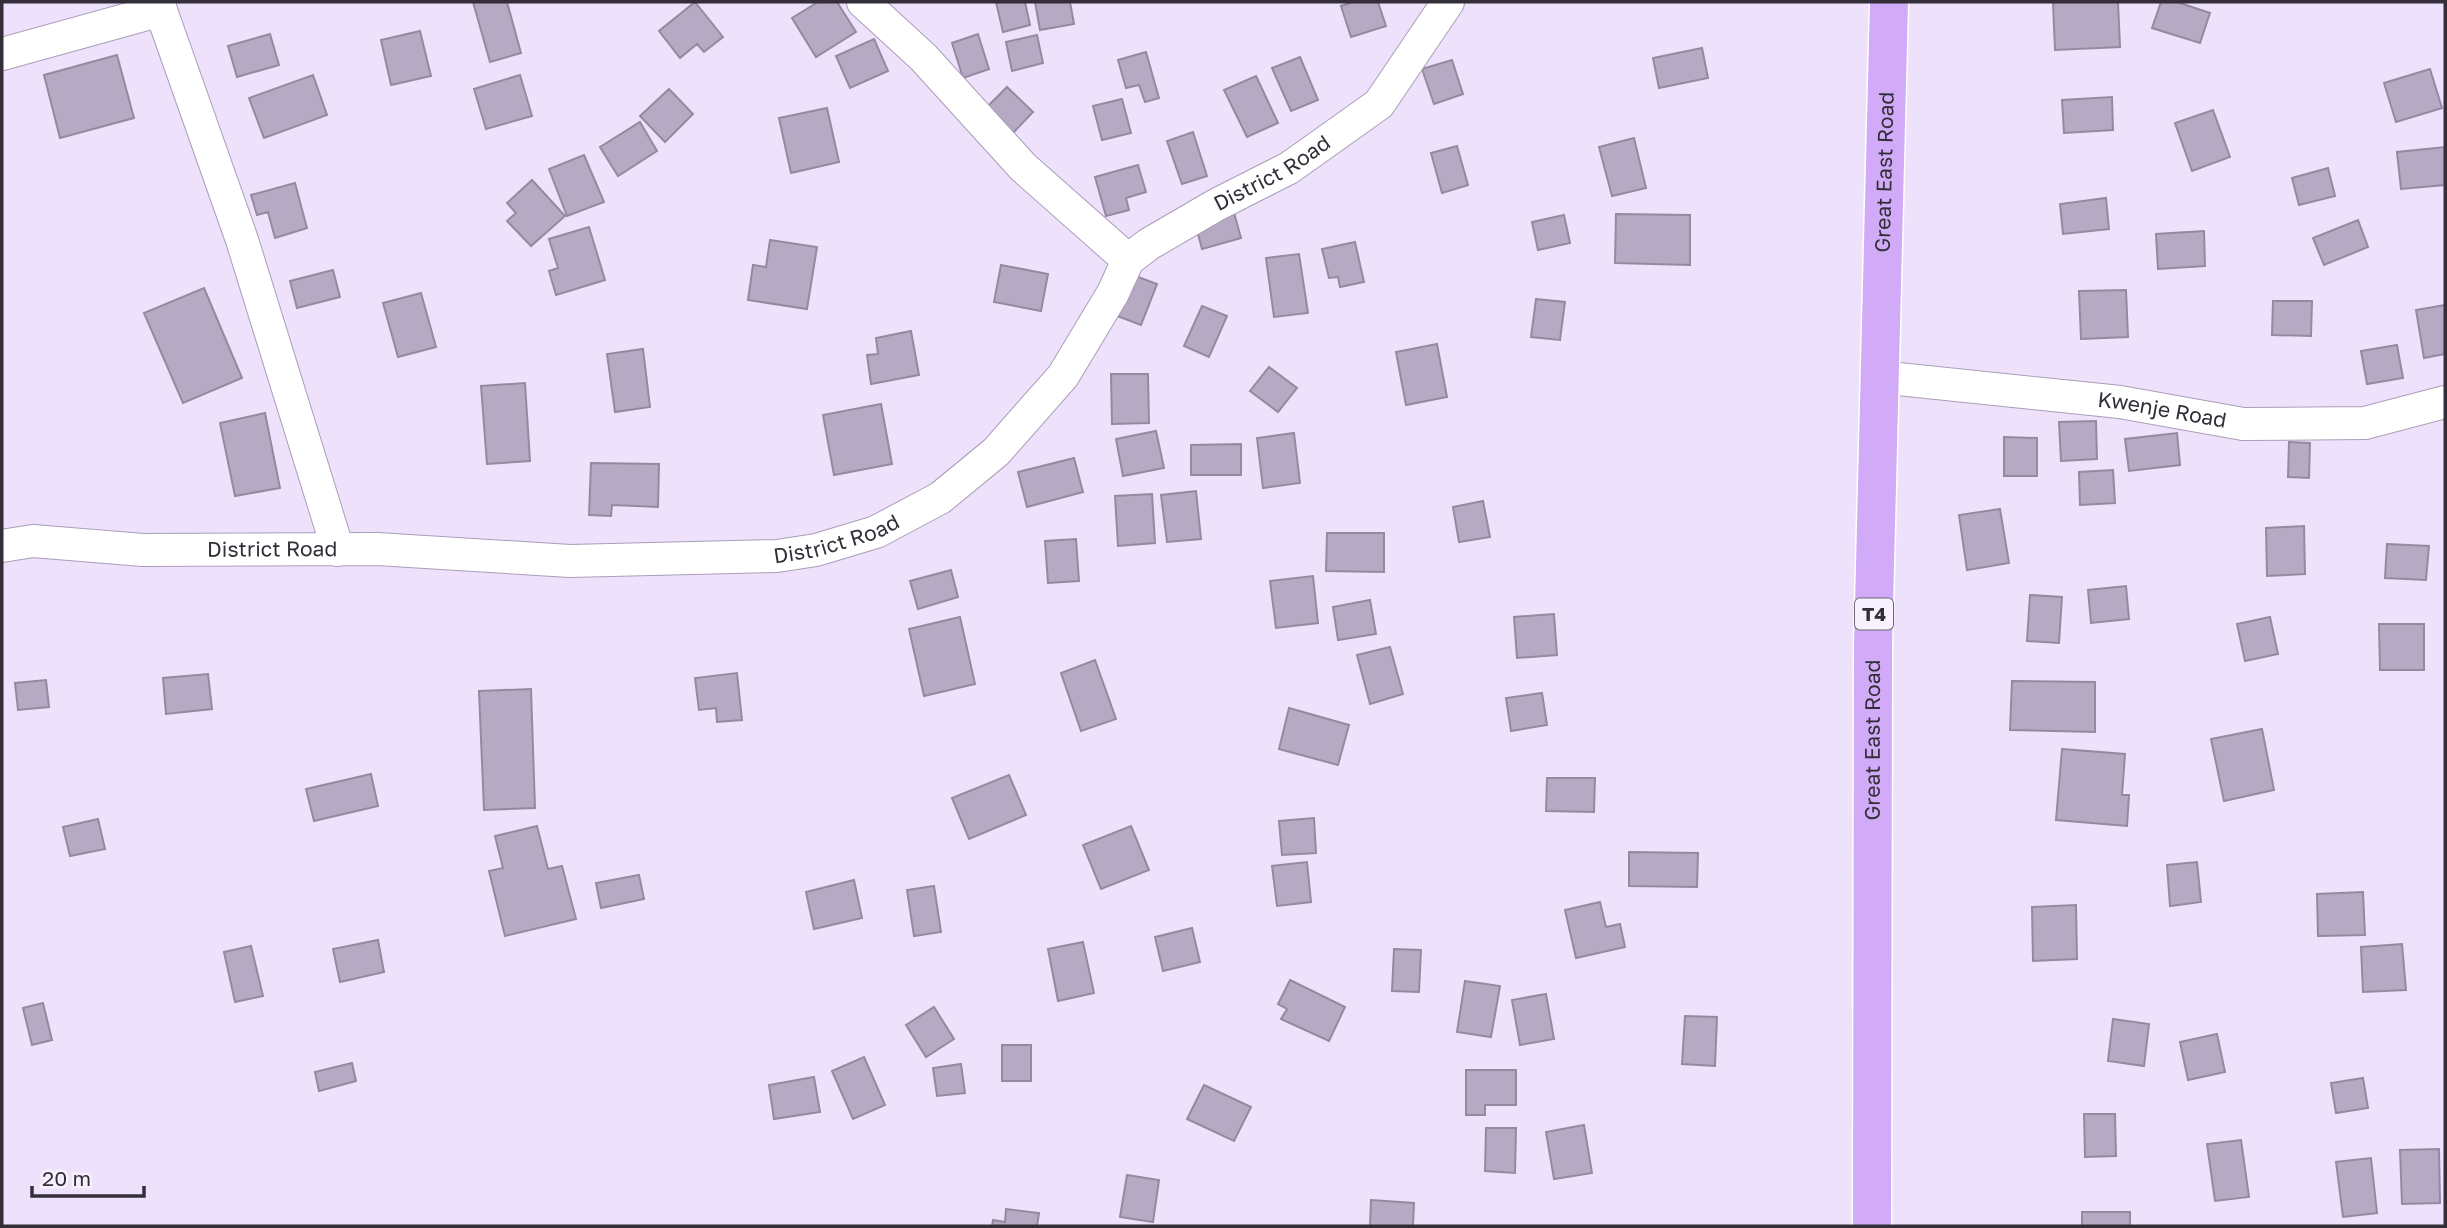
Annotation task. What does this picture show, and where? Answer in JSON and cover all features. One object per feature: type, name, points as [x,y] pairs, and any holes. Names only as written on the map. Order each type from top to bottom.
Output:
[{"type":"highway","name":"Great East Road","points":[[1872,1226],[1873,646],[1889,2]]},
{"type":"street","points":[[863,2],[923,57],[1023,167],[1128,260]]},
{"type":"street","name":"District Road","points":[[2,546],[33,541],[143,550],[377,549],[570,561],[777,556],[816,550],[876,532],[940,498],[996,452],[1063,376],[1113,293],[1128,260],[1149,244],[1216,205],[1289,168],[1379,104],[1448,2]]},
{"type":"street","points":[[2,54],[160,6],[242,240],[338,550]]},
{"type":"street","name":"Kwenje Road","points":[[1879,377],[2120,401],[2243,424],[2365,423],[2445,402]]},
{"type":"building","points":[[473,2],[507,2],[521,53],[490,62]]},
{"type":"building","points":[[695,2],[723,37],[704,52],[697,44],[680,58],[659,31]]},
{"type":"building","points":[[818,2],[837,2],[856,32],[816,57],[792,18]]},
{"type":"building","points":[[996,2],[1025,2],[1030,25],[1003,32]]},
{"type":"building","points":[[1035,2],[1070,2],[1074,24],[1040,30]]},
{"type":"building","points":[[1353,2],[1378,2],[1386,26],[1351,37],[1341,6]]},
{"type":"building","points":[[2053,2],[2118,2],[2120,47],[2055,50]]},
{"type":"building","points":[[2161,2],[2177,2],[2210,13],[2200,43],[2152,28]]},
{"type":"building","points":[[420,31],[431,76],[391,85],[381,40]]},
{"type":"building","points":[[270,34],[279,65],[237,77],[228,46]]},
{"type":"building","points":[[978,34],[989,69],[963,78],[952,43]]},
{"type":"building","points":[[1037,35],[1043,63],[1012,71],[1006,42]]},
{"type":"building","points":[[874,39],[888,71],[850,88],[836,56]]},
{"type":"building","points":[[1702,48],[1708,78],[1659,88],[1653,58]]},
{"type":"building","points":[[1146,52],[1159,98],[1145,102],[1139,85],[1126,88],[1118,60]]},
{"type":"building","points":[[117,55],[134,118],[60,138],[44,75]]},
{"type":"building","points":[[1300,57],[1318,100],[1291,111],[1272,68]]},
{"type":"building","points":[[1452,60],[1463,94],[1434,104],[1422,69]]},
{"type":"building","points":[[2430,69],[2442,108],[2396,122],[2384,83]]},
{"type":"building","points":[[313,75],[327,115],[264,138],[249,98]]},
{"type":"building","points":[[520,75],[532,116],[486,129],[474,89]]},
{"type":"building","points":[[1256,76],[1278,123],[1247,137],[1224,90]]},
{"type":"building","points":[[1007,87],[1033,112],[1013,133],[986,108]]},
{"type":"building","points":[[669,89],[693,114],[665,142],[640,116]]},
{"type":"building","points":[[2112,97],[2113,130],[2064,133],[2062,100]]},
{"type":"building","points":[[1122,99],[1131,133],[1102,140],[1093,106]]},
{"type":"building","points":[[827,108],[839,162],[791,173],[779,118]]},
{"type":"building","points":[[2213,110],[2230,157],[2192,171],[2175,123]]},
{"type":"building","points":[[640,122],[657,151],[618,176],[600,147]]},
{"type":"building","points":[[1193,132],[1207,176],[1182,184],[1167,141]]},
{"type":"building","points":[[1634,138],[1646,188],[1612,196],[1599,147]]},
{"type":"building","points":[[1457,146],[1468,185],[1442,193],[1431,153]]},
{"type":"building","points":[[2445,147],[2445,185],[2401,189],[2397,152]]},
{"type":"building","points":[[584,155],[604,202],[567,216],[549,169]]},
{"type":"building","points":[[1138,165],[1146,192],[1126,198],[1129,210],[1106,216],[1095,177]]},
{"type":"building","points":[[2328,168],[2335,196],[2299,205],[2292,178]]},
{"type":"building","points":[[532,180],[565,216],[531,246],[507,221],[516,213],[507,203]]},
{"type":"building","points":[[295,183],[307,228],[275,238],[268,212],[257,215],[251,195]]},
{"type":"building","points":[[2106,198],[2109,229],[2063,234],[2060,204]]},
{"type":"building","points":[[1233,209],[1241,238],[1202,249],[1194,219]]},
{"type":"building","points":[[1616,214],[1690,215],[1690,265],[1615,263]]},
{"type":"building","points":[[1564,215],[1570,243],[1538,250],[1532,222]]},
{"type":"building","points":[[2358,220],[2368,247],[2324,265],[2313,238]]},
{"type":"building","points":[[589,227],[605,280],[556,295],[549,271],[558,268],[549,239]]},
{"type":"building","points":[[2204,231],[2205,266],[2158,269],[2156,234]]},
{"type":"building","points":[[770,240],[817,247],[807,309],[748,300],[753,265],[766,267]]},
{"type":"building","points":[[1355,242],[1364,282],[1340,287],[1338,277],[1329,278],[1322,249]]},
{"type":"building","points":[[1299,254],[1308,313],[1274,317],[1266,258]]},
{"type":"building","points":[[1001,265],[1048,274],[1041,311],[994,302]]},
{"type":"building","points":[[333,270],[340,297],[297,308],[290,281]]},
{"type":"building","points":[[1125,272],[1157,284],[1141,325],[1109,313]]},
{"type":"building","points":[[204,288],[242,378],[183,403],[144,313]]},
{"type":"building","points":[[2126,290],[2128,337],[2081,339],[2079,291]]},
{"type":"building","points":[[421,293],[436,347],[398,357],[383,303]]},
{"type":"building","points":[[1536,299],[1565,302],[1560,340],[1531,337]]},
{"type":"building","points":[[2273,301],[2312,301],[2311,336],[2272,335]]},
{"type":"building","points":[[2445,305],[2445,354],[2424,358],[2416,310]]},
{"type":"building","points":[[1202,306],[1227,316],[1209,357],[1184,346]]},
{"type":"building","points":[[911,331],[919,375],[871,384],[867,355],[878,354],[876,338]]},
{"type":"building","points":[[1437,344],[1447,397],[1406,405],[1396,352]]},
{"type":"building","points":[[2397,345],[2403,378],[2367,384],[2361,351]]},
{"type":"building","points":[[643,349],[650,407],[615,412],[607,354]]},
{"type":"building","points":[[1269,367],[1297,388],[1278,412],[1250,391]]},
{"type":"building","points":[[1111,374],[1148,374],[1149,423],[1112,424]]},
{"type":"building","points":[[525,383],[530,461],[487,464],[481,386]]},
{"type":"building","points":[[881,404],[892,464],[834,475],[823,415]]},
{"type":"building","points":[[265,413],[280,488],[235,496],[220,423]]},
{"type":"building","points":[[2096,421],[2097,459],[2061,461],[2059,422]]},
{"type":"building","points":[[1156,431],[1164,468],[1123,476],[1116,439]]},
{"type":"building","points":[[1294,433],[1300,483],[1263,488],[1257,438]]},
{"type":"building","points":[[2177,433],[2180,465],[2129,471],[2125,439]]},
{"type":"building","points":[[2004,437],[2037,438],[2037,476],[2004,476]]},
{"type":"building","points":[[2289,442],[2310,443],[2309,478],[2288,477]]},
{"type":"building","points":[[1241,444],[1241,475],[1191,475],[1191,445]]},
{"type":"building","points":[[1074,458],[1083,492],[1027,507],[1018,472]]},
{"type":"building","points":[[591,463],[659,464],[658,507],[612,505],[611,516],[589,515]]},
{"type":"building","points":[[2113,470],[2115,503],[2080,505],[2079,472]]},
{"type":"building","points":[[1196,491],[1201,539],[1167,542],[1161,495]]},
{"type":"building","points":[[1152,494],[1155,543],[1118,546],[1115,496]]},
{"type":"building","points":[[1483,501],[1490,537],[1459,542],[1453,507]]},
{"type":"building","points":[[2000,509],[2009,563],[1967,570],[1959,515]]},
{"type":"building","points":[[2304,526],[2305,574],[2267,576],[2266,528]]},
{"type":"building","points":[[1327,533],[1384,533],[1384,572],[1326,571]]},
{"type":"building","points":[[1076,539],[1079,581],[1048,583],[1045,541]]},
{"type":"building","points":[[2387,544],[2429,546],[2426,580],[2385,578]]},
{"type":"building","points":[[951,570],[958,597],[918,609],[910,581]]},
{"type":"building","points":[[1313,576],[1318,623],[1276,628],[1270,581]]},
{"type":"building","points":[[2126,586],[2129,619],[2091,623],[2088,590]]},
{"type":"building","points":[[2030,595],[2062,597],[2059,643],[2027,641]]},
{"type":"building","points":[[1370,600],[1376,634],[1338,640],[1333,607]]},
{"type":"building","points":[[1554,614],[1557,655],[1517,658],[1514,617]]},
{"type":"building","points":[[960,617],[975,684],[924,696],[909,629]]},
{"type":"building","points":[[2270,617],[2278,654],[2245,661],[2237,624]]},
{"type":"building","points":[[2379,624],[2424,624],[2424,670],[2380,670]]},
{"type":"building","points":[[1390,647],[1403,694],[1370,704],[1357,655]]},
{"type":"building","points":[[1095,660],[1116,719],[1081,731],[1061,673]]},
{"type":"building","points":[[737,673],[742,720],[717,722],[716,708],[699,710],[695,678]]},
{"type":"building","points":[[208,674],[212,709],[166,714],[163,678]]},
{"type":"building","points":[[46,680],[49,707],[18,710],[15,683]]},
{"type":"building","points":[[2012,681],[2095,682],[2095,732],[2010,730]]},
{"type":"building","points":[[531,689],[535,808],[484,810],[479,691]]},
{"type":"building","points":[[1542,693],[1547,725],[1511,731],[1506,698]]},
{"type":"building","points":[[1289,708],[1349,725],[1338,765],[1279,749]]},
{"type":"building","points":[[2262,729],[2274,790],[2224,801],[2211,739]]},
{"type":"building","points":[[2062,749],[2125,754],[2122,795],[2129,795],[2127,826],[2056,820]]},
{"type":"building","points":[[371,774],[378,806],[314,821],[306,789]]},
{"type":"building","points":[[1009,775],[1026,815],[969,839],[952,798]]},
{"type":"building","points":[[1547,778],[1595,778],[1594,812],[1546,811]]},
{"type":"building","points":[[1314,818],[1316,853],[1282,855],[1279,821]]},
{"type":"building","points":[[98,819],[105,849],[70,856],[63,827]]},
{"type":"building","points":[[537,826],[548,869],[562,866],[576,919],[505,936],[489,871],[503,868],[495,836]]},
{"type":"building","points":[[1131,826],[1149,870],[1101,889],[1083,845]]},
{"type":"building","points":[[1629,852],[1698,853],[1697,887],[1629,886]]},
{"type":"building","points":[[1307,862],[1311,902],[1277,906],[1272,866]]},
{"type":"building","points":[[2197,862],[2201,902],[2170,906],[2167,865]]},
{"type":"building","points":[[639,875],[644,899],[601,908],[596,883]]},
{"type":"building","points":[[854,880],[862,918],[814,929],[806,892]]},
{"type":"building","points":[[934,886],[941,932],[914,936],[907,890]]},
{"type":"building","points":[[2363,892],[2365,935],[2318,936],[2317,894]]},
{"type":"building","points":[[1600,902],[1606,927],[1620,924],[1625,947],[1576,958],[1565,910]]},
{"type":"building","points":[[2076,905],[2077,959],[2033,961],[2032,907]]},
{"type":"building","points":[[1192,928],[1200,962],[1163,971],[1155,937]]},
{"type":"building","points":[[378,940],[384,972],[340,982],[333,949]]},
{"type":"building","points":[[1083,942],[1094,993],[1058,1001],[1048,949]]},
{"type":"building","points":[[2402,944],[2406,990],[2363,992],[2361,947]]},
{"type":"building","points":[[251,946],[263,996],[235,1002],[224,952]]},
{"type":"building","points":[[1394,949],[1421,950],[1419,992],[1392,991]]},
{"type":"building","points":[[1290,980],[1345,1007],[1329,1041],[1281,1019],[1287,1009],[1278,1004]]},
{"type":"building","points":[[1465,981],[1500,986],[1491,1037],[1457,1032]]},
{"type":"building","points":[[1546,994],[1554,1039],[1520,1045],[1512,1000]]},
{"type":"building","points":[[43,1003],[52,1040],[32,1045],[23,1008]]},
{"type":"building","points":[[934,1007],[954,1039],[926,1057],[906,1025]]},
{"type":"building","points":[[1685,1016],[1717,1017],[1715,1066],[1682,1064]]},
{"type":"building","points":[[2113,1019],[2149,1024],[2144,1066],[2108,1061]]},
{"type":"building","points":[[2217,1034],[2225,1072],[2188,1080],[2180,1042]]},
{"type":"building","points":[[1002,1045],[1031,1045],[1031,1081],[1002,1081]]},
{"type":"building","points":[[864,1057],[885,1105],[853,1119],[832,1071]]},
{"type":"building","points":[[352,1063],[356,1081],[319,1091],[315,1072]]},
{"type":"building","points":[[961,1064],[965,1093],[937,1096],[933,1068]]},
{"type":"building","points":[[1466,1070],[1516,1070],[1516,1105],[1485,1105],[1485,1115],[1466,1115]]},
{"type":"building","points":[[814,1077],[820,1112],[774,1119],[769,1085]]},
{"type":"building","points":[[2363,1078],[2368,1108],[2336,1113],[2331,1083]]},
{"type":"building","points":[[1204,1085],[1251,1107],[1234,1141],[1187,1119]]},
{"type":"building","points":[[2084,1114],[2115,1114],[2116,1156],[2085,1157]]},
{"type":"building","points":[[1584,1125],[1592,1173],[1554,1179],[1546,1132]]},
{"type":"building","points":[[1486,1128],[1516,1128],[1515,1173],[1485,1171]]},
{"type":"building","points":[[2241,1140],[2249,1197],[2215,1201],[2207,1144]]},
{"type":"building","points":[[2439,1149],[2440,1203],[2402,1204],[2400,1150]]},
{"type":"building","points":[[2371,1158],[2377,1213],[2343,1217],[2336,1162]]},
{"type":"building","points":[[1127,1175],[1159,1180],[1153,1222],[1120,1217]]},
{"type":"building","points":[[1371,1200],[1414,1203],[1413,1226],[1370,1226]]},
{"type":"building","points":[[1006,1209],[1039,1213],[1037,1226],[992,1226],[993,1220],[1005,1222]]},
{"type":"building","points":[[2082,1212],[2130,1212],[2130,1226],[2082,1226]]}]
